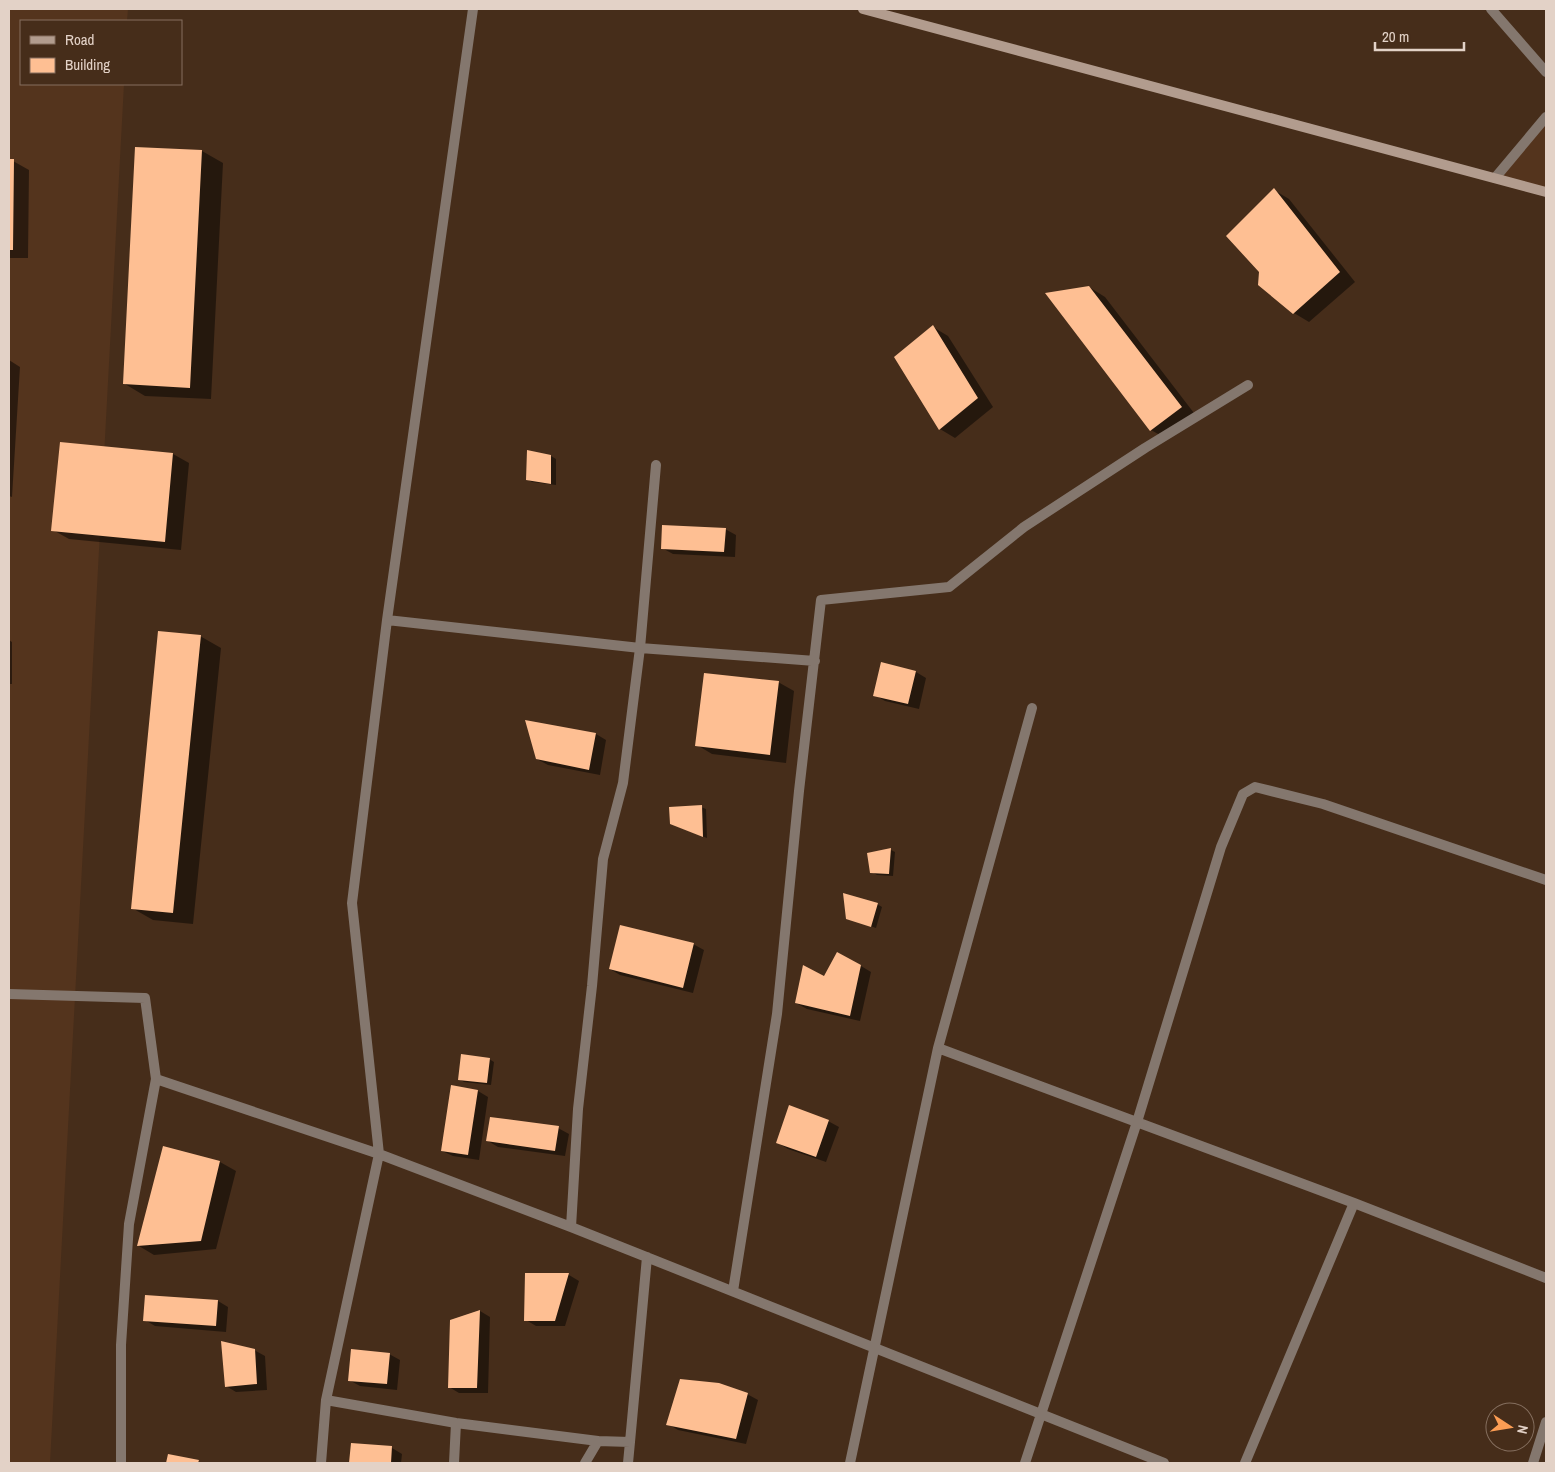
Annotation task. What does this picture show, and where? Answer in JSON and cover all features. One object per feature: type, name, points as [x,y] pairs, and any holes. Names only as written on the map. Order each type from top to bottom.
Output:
[{"type":"main road","points":[[864,9],[1546,192]]},
{"type":"street","points":[[320,1463],[326,1400],[379,1154],[352,903],[386,620],[473,9]]},
{"type":"street","points":[[1491,9],[1546,72]]},
{"type":"street","points":[[1495,178],[1546,117]]},
{"type":"street","points":[[733,1292],[777,1014],[799,791],[822,600],[949,588],[1024,527],[1145,448],[1248,385]]},
{"type":"street","points":[[572,1227],[578,1109],[592,986],[602,859],[623,783],[640,648],[656,465]]},
{"type":"street","points":[[386,620],[640,648],[815,661]]},
{"type":"street","points":[[850,1463],[938,1048],[1032,708]]},
{"type":"street","points":[[1025,1463],[1137,1122],[1221,847],[1243,794],[1255,787],[1323,804],[1546,880]]},
{"type":"street","points":[[9,994],[145,998],[156,1078],[129,1224],[121,1345],[121,1463]]},
{"type":"street","points":[[938,1048],[1354,1203],[1546,1278]]},
{"type":"street","points":[[156,1078],[379,1154],[572,1227],[1164,1463]]},
{"type":"street","points":[[1246,1463],[1354,1203]]},
{"type":"street","points":[[628,1463],[647,1257]]},
{"type":"street","points":[[326,1400],[456,1423],[598,1441],[630,1442]]},
{"type":"street","points":[[1533,1463],[1546,1422]]},
{"type":"street","points":[[454,1463],[456,1423]]},
{"type":"street","points":[[585,1463],[598,1441]]},
{"type":"shaded area","points":[[9,9],[128,9],[127,20],[20,20],[20,85],[124,85],[50,1463],[9,1463]]},
{"type":"shaded area","points":[[1546,117],[1546,192],[1495,178]]},
{"type":"building","points":[[135,147],[202,150],[190,388],[123,384]]},
{"type":"building","points":[[9,159],[14,159],[13,250],[9,250]]},
{"type":"building","points":[[1274,188],[1340,272],[1293,314],[1258,285],[1259,272],[1226,236]]},
{"type":"building","points":[[1089,286],[1182,407],[1150,431],[1045,293]]},
{"type":"building","points":[[933,325],[978,398],[939,430],[894,357]]},
{"type":"building","points":[[60,442],[173,453],[165,542],[51,531]]},
{"type":"building","points":[[527,450],[551,455],[551,484],[526,480]]},
{"type":"building","points":[[662,525],[726,528],[724,552],[661,549]]},
{"type":"building","points":[[158,631],[201,635],[173,913],[131,909]]},
{"type":"building","points":[[881,662],[916,671],[908,704],[873,696]]},
{"type":"building","points":[[704,673],[779,681],[770,755],[695,746]]},
{"type":"building","points":[[525,720],[596,733],[589,770],[536,759]]},
{"type":"building","points":[[702,805],[703,837],[670,824],[669,807]]},
{"type":"building","points":[[891,848],[889,874],[870,873],[867,853]]},
{"type":"building","points":[[843,893],[878,903],[871,927],[846,919]]},
{"type":"building","points":[[620,925],[694,943],[683,988],[609,969]]},
{"type":"building","points":[[837,952],[861,965],[850,1016],[795,1003],[803,965],[824,976]]},
{"type":"building","points":[[461,1054],[490,1058],[487,1083],[458,1080]]},
{"type":"building","points":[[451,1085],[478,1090],[468,1155],[441,1151]]},
{"type":"building","points":[[789,1105],[829,1120],[816,1157],[776,1143]]},
{"type":"building","points":[[490,1117],[559,1126],[555,1151],[486,1141]]},
{"type":"building","points":[[163,1146],[220,1161],[201,1241],[137,1246]]},
{"type":"building","points":[[525,1273],[569,1273],[555,1321],[524,1321]]},
{"type":"building","points":[[145,1295],[218,1300],[216,1326],[143,1321]]},
{"type":"building","points":[[480,1310],[477,1388],[448,1388],[450,1320]]},
{"type":"building","points":[[221,1341],[255,1349],[257,1384],[225,1387]]},
{"type":"building","points":[[351,1349],[390,1353],[387,1384],[348,1381]]},
{"type":"building","points":[[680,1379],[719,1383],[748,1393],[736,1439],[666,1425]]},
{"type":"building","points":[[351,1443],[392,1446],[391,1463],[349,1463]]},
{"type":"building","points":[[168,1454],[199,1460],[198,1463],[166,1463]]}]
